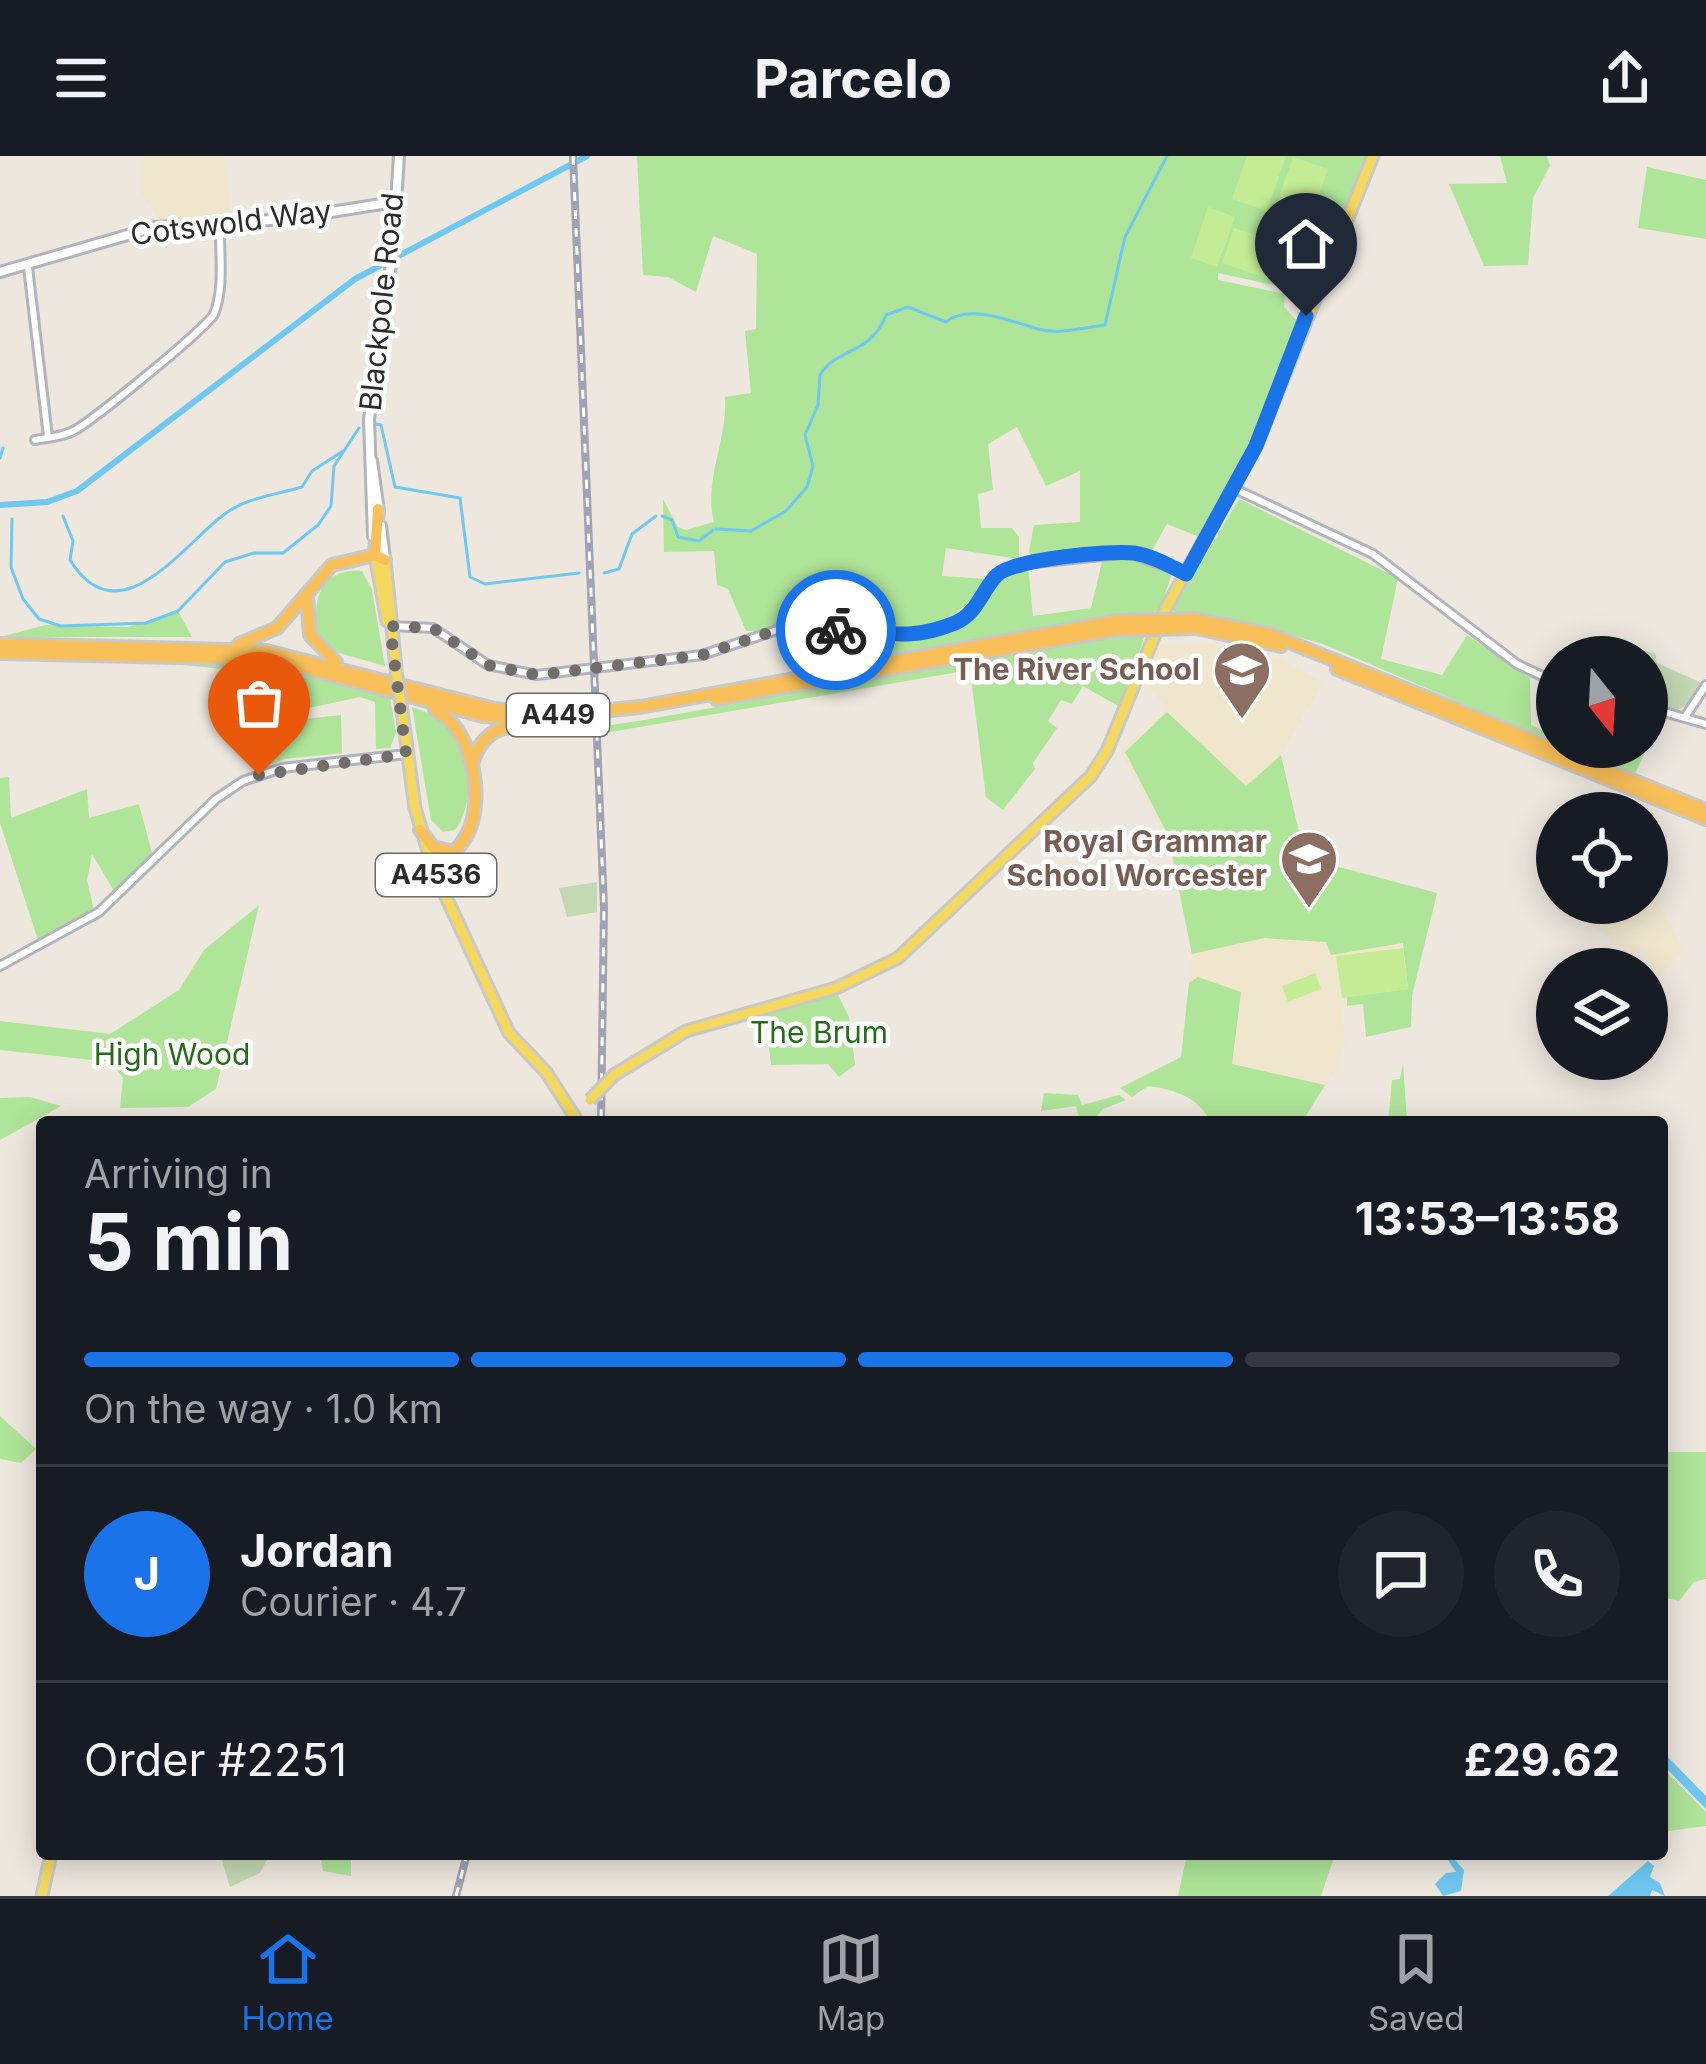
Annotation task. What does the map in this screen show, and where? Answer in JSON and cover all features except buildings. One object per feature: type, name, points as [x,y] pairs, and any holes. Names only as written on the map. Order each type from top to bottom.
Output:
[{"type":"highway","points":[[218,648],[267,634],[332,565],[380,558],[378,509]]},
{"type":"highway","points":[[310,588],[305,619],[310,635],[349,670]]},
{"type":"highway","name":"A449","points":[[0,648],[266,651],[495,710],[558,715],[640,706],[1116,625],[1195,624],[1269,634],[1706,815]]},
{"type":"highway","name":"A449","points":[[0,648],[272,659],[422,702],[539,723],[634,714],[1116,625]]},
{"type":"highway","points":[[422,702],[457,728],[471,767],[472,820],[452,851],[432,867]]},
{"type":"highway","points":[[471,767],[494,731],[539,723]]},
{"type":"highway","points":[[420,830],[433,847],[452,851]]},
{"type":"main road","name":"Blackpole Road","points":[[399,156],[393,250],[369,448],[406,754]]},
{"type":"main road","points":[[577,1116],[614,1075],[686,1031],[836,988],[913,946],[1091,776],[1186,574],[1235,489],[1373,156]]},
{"type":"main road","name":"Cotswold Way","points":[[0,272],[155,227],[287,219],[394,202]]},
{"type":"main road","name":"Blackpole Road","points":[[369,448],[378,509]]},
{"type":"main road","name":"Blackpole Road","points":[[380,558],[390,629]]},
{"type":"main road","name":"A4536","points":[[406,754],[432,867],[509,1034],[546,1072],[572,1116]]},
{"type":"main road","points":[[42,1896],[50,1860]]},
{"type":"street","points":[[35,440],[93,420],[152,366],[209,324],[219,293],[220,222]]},
{"type":"street","points":[[28,266],[48,437]]},
{"type":"street","points":[[1235,489],[1373,554],[1517,664],[1536,673]]},
{"type":"street","points":[[390,629],[409,625],[437,629],[492,666],[537,675],[702,655],[780,629],[919,635],[965,618],[997,575],[1016,565],[1122,553],[1150,557],[1186,574]]},
{"type":"street","points":[[388,590],[409,625]]},
{"type":"street","points":[[1685,717],[1706,685]]},
{"type":"street","points":[[1668,713],[1706,724]]},
{"type":"street","points":[[0,966],[98,912],[243,781],[281,768],[406,754]]},
{"type":"shaded area","points":[[144,156],[223,156],[232,219],[159,220],[142,195]]},
{"type":"shaded area","name":"Royal Grammar School Worcester","points":[[1158,644],[1215,644],[1235,653],[1283,660],[1323,682],[1281,755],[1305,858],[1437,893],[1412,996],[1341,1007],[1345,1043],[1335,1072],[1306,1116],[1206,1116],[1195,1103],[1181,1057],[1192,956],[1167,837],[1120,752],[1167,709],[1144,679]]},
{"type":"shaded area","points":[[1668,921],[1685,950],[1668,967],[1668,948],[1621,948],[1592,924]]},
{"type":"green space","points":[[637,156],[1366,156],[1311,287],[1292,279],[1287,288],[1218,273],[1218,280],[1285,294],[1284,307],[1297,321],[1244,455],[1200,537],[1167,524],[1150,554],[1127,547],[1034,559],[1029,552],[1034,525],[1080,522],[1080,471],[1046,486],[1017,427],[988,444],[993,490],[978,494],[981,528],[1012,528],[1019,537],[1019,559],[946,548],[942,576],[987,579],[969,602],[949,617],[905,630],[795,626],[746,631],[728,589],[717,585],[714,551],[664,552],[663,499],[678,527],[686,530],[714,522],[713,475],[725,397],[751,393],[745,331],[756,329],[757,254],[713,236],[696,292],[668,277],[643,275]]},
{"type":"green space","points":[[1247,156],[1286,156],[1267,211],[1232,199]]},
{"type":"green space","points":[[1500,156],[1547,156],[1550,166],[1533,198],[1528,265],[1484,266],[1449,184],[1507,183]]},
{"type":"green space","points":[[1293,157],[1328,169],[1308,226],[1273,214]]},
{"type":"green space","points":[[1647,167],[1706,180],[1706,239],[1638,228]]},
{"type":"green space","points":[[1208,207],[1235,217],[1217,267],[1191,258]]},
{"type":"green space","points":[[1234,228],[1292,248],[1280,283],[1222,263]]},
{"type":"green space","points":[[1239,499],[1398,578],[1381,659],[1442,675],[1467,635],[1530,678],[1531,725],[1536,735],[1323,644],[1252,624],[1172,611]]},
{"type":"green space","points":[[1128,556],[1172,574],[1159,611],[808,667],[800,634],[889,638],[894,643],[965,624],[994,584],[1028,566],[1033,616],[1091,608],[1103,558]]},
{"type":"green space","points":[[362,571],[372,590],[385,666],[339,653],[318,635],[316,610],[322,588],[337,574]]},
{"type":"green space","points":[[178,611],[192,637],[0,637],[46,625],[128,627]]},
{"type":"green space","points":[[1145,635],[1120,707],[1083,686],[1072,704],[1061,700],[1048,721],[1057,728],[1033,763],[1035,769],[1003,810],[986,797],[970,670],[605,733],[606,726],[942,664]]},
{"type":"green space","points":[[185,660],[283,667],[390,697],[396,733],[390,748],[376,749],[375,702],[360,697],[281,714],[283,675],[183,665]]},
{"type":"green space","points":[[1668,668],[1702,683],[1690,703],[1671,714]]},
{"type":"green space","points":[[412,707],[450,726],[465,753],[468,794],[455,830],[443,832],[431,820]]},
{"type":"green space","points":[[1167,712],[1246,786],[1281,755],[1305,858],[1437,893],[1412,996],[1411,1027],[1366,1037],[1363,1004],[1347,1006],[1347,997],[1408,989],[1403,943],[1331,955],[1326,942],[1264,938],[1192,954],[1168,835],[1125,752]]},
{"type":"green space","points":[[341,715],[342,753],[285,759],[263,768],[252,751],[277,722]]},
{"type":"green space","points":[[9,777],[11,818],[87,789],[89,818],[139,804],[152,853],[114,891],[92,854],[87,880],[94,910],[38,940],[0,823],[0,778]]},
{"type":"green space","points":[[597,882],[597,912],[567,917],[559,888]]},
{"type":"green space","name":"High Wood","points":[[259,905],[216,1089],[188,1107],[120,1108],[123,1078],[111,1062],[0,1050],[0,1021],[110,1034],[179,990],[204,950]]},
{"type":"green space","points":[[1403,948],[1408,989],[1342,998],[1336,956]]},
{"type":"green space","points":[[1315,973],[1321,989],[1288,1002],[1282,986]]},
{"type":"green space","points":[[1198,977],[1241,992],[1232,1064],[1325,1085],[1306,1116],[1207,1116],[1177,1092],[1148,1086],[1132,1097],[1120,1088],[1181,1057],[1189,983]]},
{"type":"green space","name":"The Brum","points":[[838,995],[849,1017],[855,1065],[839,1077],[828,1064],[771,1065],[765,1013]]},
{"type":"green space","points":[[1403,1063],[1407,1116],[1389,1116],[1392,1080],[1400,1079]]},
{"type":"green space","points":[[1044,1093],[1078,1095],[1082,1105],[1119,1095],[1126,1100],[1097,1116],[1078,1116],[1076,1106],[1041,1111]]},
{"type":"green space","points":[[30,1097],[61,1106],[0,1140],[0,1098]]},
{"type":"green space","points":[[0,1416],[36,1449],[21,1463],[0,1459]]},
{"type":"green space","points":[[1668,1452],[1706,1452],[1706,1579],[1694,1582],[1679,1601],[1668,1598]]},
{"type":"green space","points":[[1668,1773],[1706,1812],[1706,1826],[1668,1831]]},
{"type":"green space","points":[[222,1860],[267,1860],[260,1873],[230,1887]]},
{"type":"green space","points":[[321,1860],[351,1860],[351,1876],[323,1871]]},
{"type":"green space","points":[[1186,1860],[1333,1860],[1321,1896],[1178,1896]]},
{"type":"water","points":[[1668,1757],[1706,1796],[1706,1809],[1668,1770]]},
{"type":"water","points":[[1448,1860],[1455,1860],[1464,1870],[1461,1891],[1443,1896],[1435,1884],[1446,1873],[1456,1872]]},
{"type":"water","points":[[1648,1861],[1654,1866],[1650,1877],[1660,1883],[1665,1896],[1652,1890],[1650,1896],[1608,1896]]},
{"type":"waterway","points":[[0,505],[47,502],[77,491],[355,279],[587,156]]},
{"type":"waterway","points":[[716,529],[751,531],[786,511],[807,487],[813,466],[805,435],[818,405],[820,375],[871,338],[886,315],[908,307],[946,322],[979,314],[1046,331],[1105,325],[1125,237],[1167,156]]},
{"type":"waterway","points":[[376,424],[381,425],[395,487],[460,498],[470,577],[485,584],[579,573]]},
{"type":"waterway","points":[[12,519],[11,567],[23,599],[39,619],[61,626],[146,623],[178,611],[225,562],[254,553],[283,553],[318,525],[331,506],[334,466],[359,428]]},
{"type":"waterway","points":[[0,458],[3,448]]},
{"type":"waterway","points":[[63,516],[73,541],[70,560],[89,582],[108,591],[128,589],[169,565],[231,510],[302,487],[312,471],[343,451]]},
{"type":"waterway","points":[[604,573],[619,569],[632,534],[656,516]]},
{"type":"waterway","points":[[662,516],[672,520],[678,537],[699,541],[713,530]]},
{"type":"railway","points":[[573,156],[604,908],[601,1116]]},
{"type":"railway","points":[[456,1896],[465,1860]]},
{"type":"way so far","points":[[259,775],[281,768],[406,754],[390,626],[433,628],[488,665],[537,675],[702,655],[780,629],[836,630]]},
{"type":"place","name":"The River School","points":[[1242,721]]},
{"type":"place","name":"Royal Grammar School Worcester","points":[[1309,910]]},
{"type":"route","points":[[836,630],[894,638],[934,631],[965,618],[997,575],[1016,565],[1122,553],[1150,557],[1186,574],[1256,446],[1306,316]]}]
